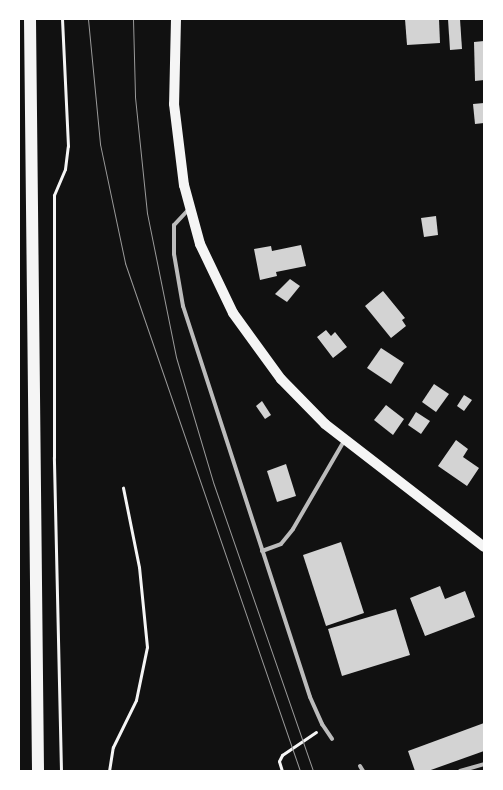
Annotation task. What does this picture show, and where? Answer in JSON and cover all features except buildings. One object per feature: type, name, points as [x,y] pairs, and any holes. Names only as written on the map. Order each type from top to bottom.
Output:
[{"type":"main road","points":[[30,19],[38,771]]},
{"type":"main road","points":[[176,19],[174,104],[179,154],[189,209],[210,270],[246,335],[303,403],[344,440],[484,547]]},
{"type":"lane","points":[[189,209],[174,225],[174,254],[183,306],[310,697],[322,724],[332,738]]},
{"type":"lane","points":[[262,551],[281,544],[293,529],[344,440]]},
{"type":"lane","points":[[460,771],[484,764]]},
{"type":"lane","points":[[360,766],[363,771]]},
{"type":"path","points":[[61,771],[54,457],[54,195],[64,169],[68,146],[62,19]]},
{"type":"path","points":[[109,771],[113,747],[136,700],[147,647],[139,567],[123,488]]},
{"type":"path","points":[[282,771],[279,761],[282,755],[306,740]]},
{"type":"tram line","points":[[88,19],[100,144],[125,263],[300,771]]},
{"type":"tram line","points":[[133,19],[135,97],[147,213],[176,357],[213,482],[313,771]]}]
